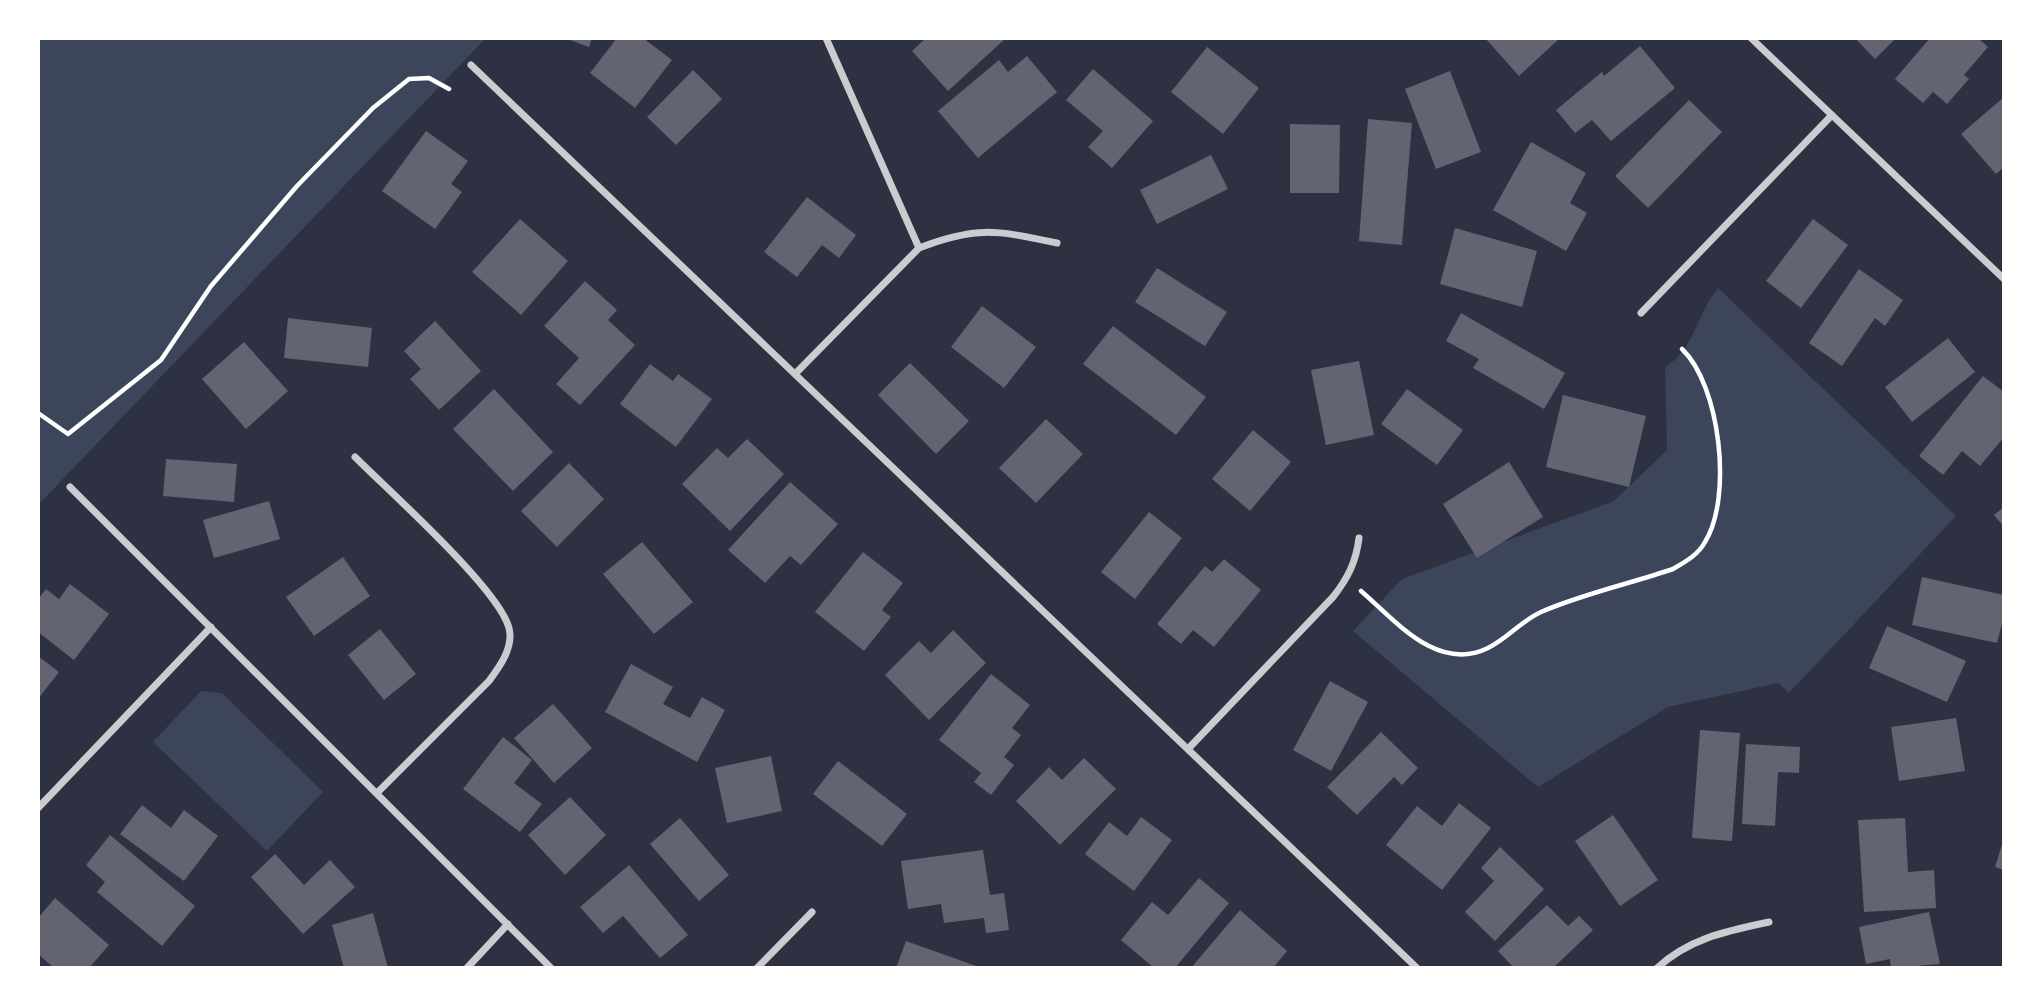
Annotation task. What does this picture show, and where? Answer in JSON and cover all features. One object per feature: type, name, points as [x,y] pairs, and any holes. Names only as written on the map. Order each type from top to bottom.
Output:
[{"type":"street","points":[[826,38],[919,247]]},
{"type":"street","points":[[1751,38],[2004,279]]},
{"type":"street","points":[[471,65],[1418,968]]},
{"type":"street","points":[[1641,313],[1832,116]]},
{"type":"street","points":[[796,373],[919,247],[972,231],[995,230],[1057,243]]},
{"type":"street","points":[[355,457],[489,592],[509,627],[510,637],[501,665],[489,681],[377,793]]},
{"type":"street","points":[[70,487],[551,968]]},
{"type":"street","points":[[1188,749],[1347,578],[1356,559],[1359,538]]},
{"type":"street","points":[[38,808],[211,627]]},
{"type":"street","points":[[757,968],[812,912]]},
{"type":"street","points":[[1657,968],[1670,956],[1703,938],[1769,922]]},
{"type":"street","points":[[467,968],[508,924]]},
{"type":"path","points":[[38,413],[68,434],[153,368],[166,355],[211,286],[297,187],[373,107],[409,79],[421,76],[439,81],[449,89]]},
{"type":"path","points":[[1347,578],[1423,643],[1440,652],[1463,653],[1485,650],[1540,612],[1672,569],[1691,558],[1704,545],[1712,530],[1720,478],[1709,395],[1700,372],[1682,349]]},
{"type":"shaded area","points":[[39,39],[485,39],[39,504]]},
{"type":"shaded area","points":[[1718,288],[1956,516],[1789,693],[1778,683],[1668,707],[1538,787],[1353,631],[1402,579],[1614,501],[1667,450],[1665,367],[1690,341]]},
{"type":"shaded area","points":[[201,691],[222,693],[323,792],[267,851],[153,742]]},
{"type":"building","points":[[565,38],[592,38],[589,47]]},
{"type":"building","points":[[617,38],[643,38],[672,60],[635,108],[590,73]]},
{"type":"building","points":[[926,38],[1006,38],[948,91],[912,51]]},
{"type":"building","points":[[1485,38],[1560,38],[1519,76]]},
{"type":"building","points":[[1855,38],[1896,38],[1875,59]]},
{"type":"building","points":[[1930,38],[1978,38],[1988,47],[1964,75],[1969,79],[1947,104],[1933,92],[1923,103],[1895,79]]},
{"type":"building","points":[[1640,46],[1675,88],[1611,141],[1592,120],[1575,133],[1556,110],[1602,72],[1604,76]]},
{"type":"building","points":[[1207,47],[1259,88],[1223,134],[1171,92]]},
{"type":"building","points":[[1027,56],[1057,92],[978,158],[938,111],[999,60],[1008,72]]},
{"type":"building","points":[[1093,69],[1153,121],[1112,168],[1088,147],[1103,131],[1066,100]]},
{"type":"building","points":[[693,70],[722,99],[676,145],[647,117]]},
{"type":"building","points":[[1450,71],[1481,152],[1436,169],[1405,89]]},
{"type":"building","points":[[2004,97],[2004,167],[1996,174],[1961,134]]},
{"type":"building","points":[[1689,100],[1722,132],[1648,208],[1615,176]]},
{"type":"building","points":[[1368,119],[1412,123],[1402,245],[1359,241]]},
{"type":"building","points":[[1290,124],[1340,125],[1339,193],[1290,193]]},
{"type":"building","points":[[426,131],[468,161],[451,184],[462,192],[435,229],[382,191]]},
{"type":"building","points":[[1531,142],[1586,173],[1570,203],[1587,213],[1566,251],[1493,210]]},
{"type":"building","points":[[1211,155],[1228,189],[1157,224],[1140,190]]},
{"type":"building","points":[[807,197],[856,235],[839,258],[822,245],[797,277],[764,252]]},
{"type":"building","points":[[520,219],[568,261],[521,315],[472,272]]},
{"type":"building","points":[[1813,219],[1848,245],[1801,308],[1766,281]]},
{"type":"building","points":[[1455,228],[1537,251],[1522,307],[1440,284]]},
{"type":"building","points":[[1157,268],[1227,312],[1205,346],[1135,302]]},
{"type":"building","points":[[1859,269],[1903,300],[1885,326],[1875,318],[1842,366],[1809,343]]},
{"type":"building","points":[[585,281],[617,310],[608,320],[635,345],[580,405],[556,384],[579,358],[544,326]]},
{"type":"building","points":[[982,306],[1036,347],[1004,388],[951,347]]},
{"type":"building","points":[[1461,313],[1565,373],[1544,409],[1473,368],[1479,359],[1446,341]]},
{"type":"building","points":[[288,318],[372,328],[368,367],[284,358]]},
{"type":"building","points":[[435,321],[481,371],[439,410],[410,379],[421,369],[404,351]]},
{"type":"building","points":[[1113,326],[1206,397],[1176,435],[1083,364]]},
{"type":"building","points":[[1948,338],[1975,372],[1912,422],[1885,387]]},
{"type":"building","points":[[244,342],[288,391],[246,429],[202,379]]},
{"type":"building","points":[[1359,361],[1374,435],[1326,445],[1311,370]]},
{"type":"building","points":[[910,363],[969,421],[936,454],[878,395]]},
{"type":"building","points":[[650,364],[673,381],[678,374],[712,399],[676,447],[620,404]]},
{"type":"building","points":[[1983,376],[2004,392],[2004,437],[1980,466],[1962,451],[1943,475],[1919,456]]},
{"type":"building","points":[[494,389],[553,452],[513,491],[453,429]]},
{"type":"building","points":[[1407,389],[1463,430],[1437,465],[1381,424]]},
{"type":"building","points":[[1563,395],[1646,416],[1629,487],[1546,467]]},
{"type":"building","points":[[1046,419],[1083,454],[1036,503],[999,468]]},
{"type":"building","points":[[1253,430],[1291,462],[1250,511],[1212,479]]},
{"type":"building","points":[[747,439],[784,474],[730,531],[682,484],[717,448],[728,458]]},
{"type":"building","points":[[166,459],[237,464],[234,502],[163,496]]},
{"type":"building","points":[[1509,462],[1543,517],[1477,558],[1443,504]]},
{"type":"building","points":[[569,463],[604,499],[557,547],[521,511]]},
{"type":"building","points":[[790,482],[838,524],[801,565],[790,556],[765,583],[728,550]]},
{"type":"building","points":[[269,501],[280,539],[214,558],[203,520]]},
{"type":"building","points":[[2004,507],[2004,527],[1994,515]]},
{"type":"building","points":[[1149,512],[1182,538],[1135,599],[1101,572]]},
{"type":"building","points":[[642,542],[693,602],[654,634],[603,574]]},
{"type":"building","points":[[863,552],[903,583],[882,610],[891,617],[864,651],[815,612]]},
{"type":"building","points":[[343,557],[370,596],[314,636],[286,597]]},
{"type":"building","points":[[1224,559],[1261,590],[1214,647],[1193,630],[1181,644],[1157,624],[1205,566],[1212,572]]},
{"type":"building","points":[[1922,577],[2004,595],[2004,616],[1997,643],[1912,625]]},
{"type":"building","points":[[70,584],[109,614],[74,660],[38,632],[38,599],[46,589],[59,599]]},
{"type":"building","points":[[1887,626],[1966,661],[1947,702],[1869,668]]},
{"type":"building","points":[[380,629],[416,674],[384,700],[348,655]]},
{"type":"building","points":[[953,630],[986,663],[929,720],[885,675],[919,641],[931,653]]},
{"type":"building","points":[[38,656],[59,672],[38,699]]},
{"type":"building","points":[[631,664],[673,687],[663,704],[690,718],[702,697],[725,710],[697,762],[605,712]]},
{"type":"building","points":[[991,674],[1030,705],[1012,728],[1021,735],[1004,757],[1014,765],[991,795],[974,782],[981,773],[939,740]]},
{"type":"building","points":[[1330,681],[1368,702],[1331,771],[1293,750]]},
{"type":"building","points":[[553,704],[592,748],[554,783],[514,738]]},
{"type":"building","points":[[1956,718],[1965,771],[1899,781],[1891,727]]},
{"type":"building","points":[[1700,730],[1740,733],[1732,841],[1692,838]]},
{"type":"building","points":[[1381,732],[1418,768],[1402,785],[1394,777],[1357,815],[1327,787]]},
{"type":"building","points":[[503,737],[532,760],[514,783],[542,804],[520,832],[463,789]]},
{"type":"building","points":[[1746,744],[1800,747],[1799,773],[1778,772],[1775,826],[1742,824]]},
{"type":"building","points":[[771,756],[782,811],[727,823],[715,768]]},
{"type":"building","points":[[1084,758],[1116,789],[1060,845],[1016,801],[1049,767],[1062,780]]},
{"type":"building","points":[[838,761],[907,814],[882,846],[813,794]]},
{"type":"building","points":[[570,797],[606,835],[565,875],[528,835]]},
{"type":"building","points":[[1459,803],[1491,828],[1442,890],[1386,845],[1417,806],[1442,826]]},
{"type":"building","points":[[142,805],[171,828],[184,810],[218,836],[184,881],[120,834]]},
{"type":"building","points":[[1613,815],[1658,880],[1620,906],[1575,841]]},
{"type":"building","points":[[1141,817],[1172,840],[1134,891],[1085,854],[1109,822],[1127,836]]},
{"type":"building","points":[[680,818],[729,875],[699,901],[650,844]]},
{"type":"building","points":[[1905,818],[1908,872],[1934,870],[1936,908],[1864,912],[1858,820]]},
{"type":"building","points":[[110,835],[195,906],[162,946],[97,892],[105,882],[86,865]]},
{"type":"building","points":[[2004,838],[2004,870],[1995,867]]},
{"type":"building","points":[[1500,847],[1544,889],[1495,941],[1465,912],[1494,881],[1481,868]]},
{"type":"building","points":[[983,850],[990,895],[1004,893],[1009,930],[986,933],[984,918],[944,923],[941,904],[908,909],[901,861]]},
{"type":"building","points":[[275,854],[304,885],[330,860],[355,887],[303,934],[251,877]]},
{"type":"building","points":[[629,865],[688,935],[660,958],[623,916],[603,933],[580,907]]},
{"type":"building","points":[[1199,878],[1229,903],[1175,968],[1154,968],[1121,940],[1152,902],[1168,915]]},
{"type":"building","points":[[55,898],[109,945],[89,968],[54,968],[38,954],[38,918]]},
{"type":"building","points":[[1547,905],[1568,926],[1579,916],[1593,930],[1553,968],[1514,968],[1498,951]]},
{"type":"building","points":[[1240,910],[1287,951],[1273,968],[1191,968]]},
{"type":"building","points":[[1929,912],[1940,964],[1891,968],[1890,959],[1866,964],[1859,927]]},
{"type":"building","points":[[373,913],[388,968],[344,968],[332,925]]},
{"type":"building","points":[[906,941],[979,967],[979,968],[896,968]]}]
